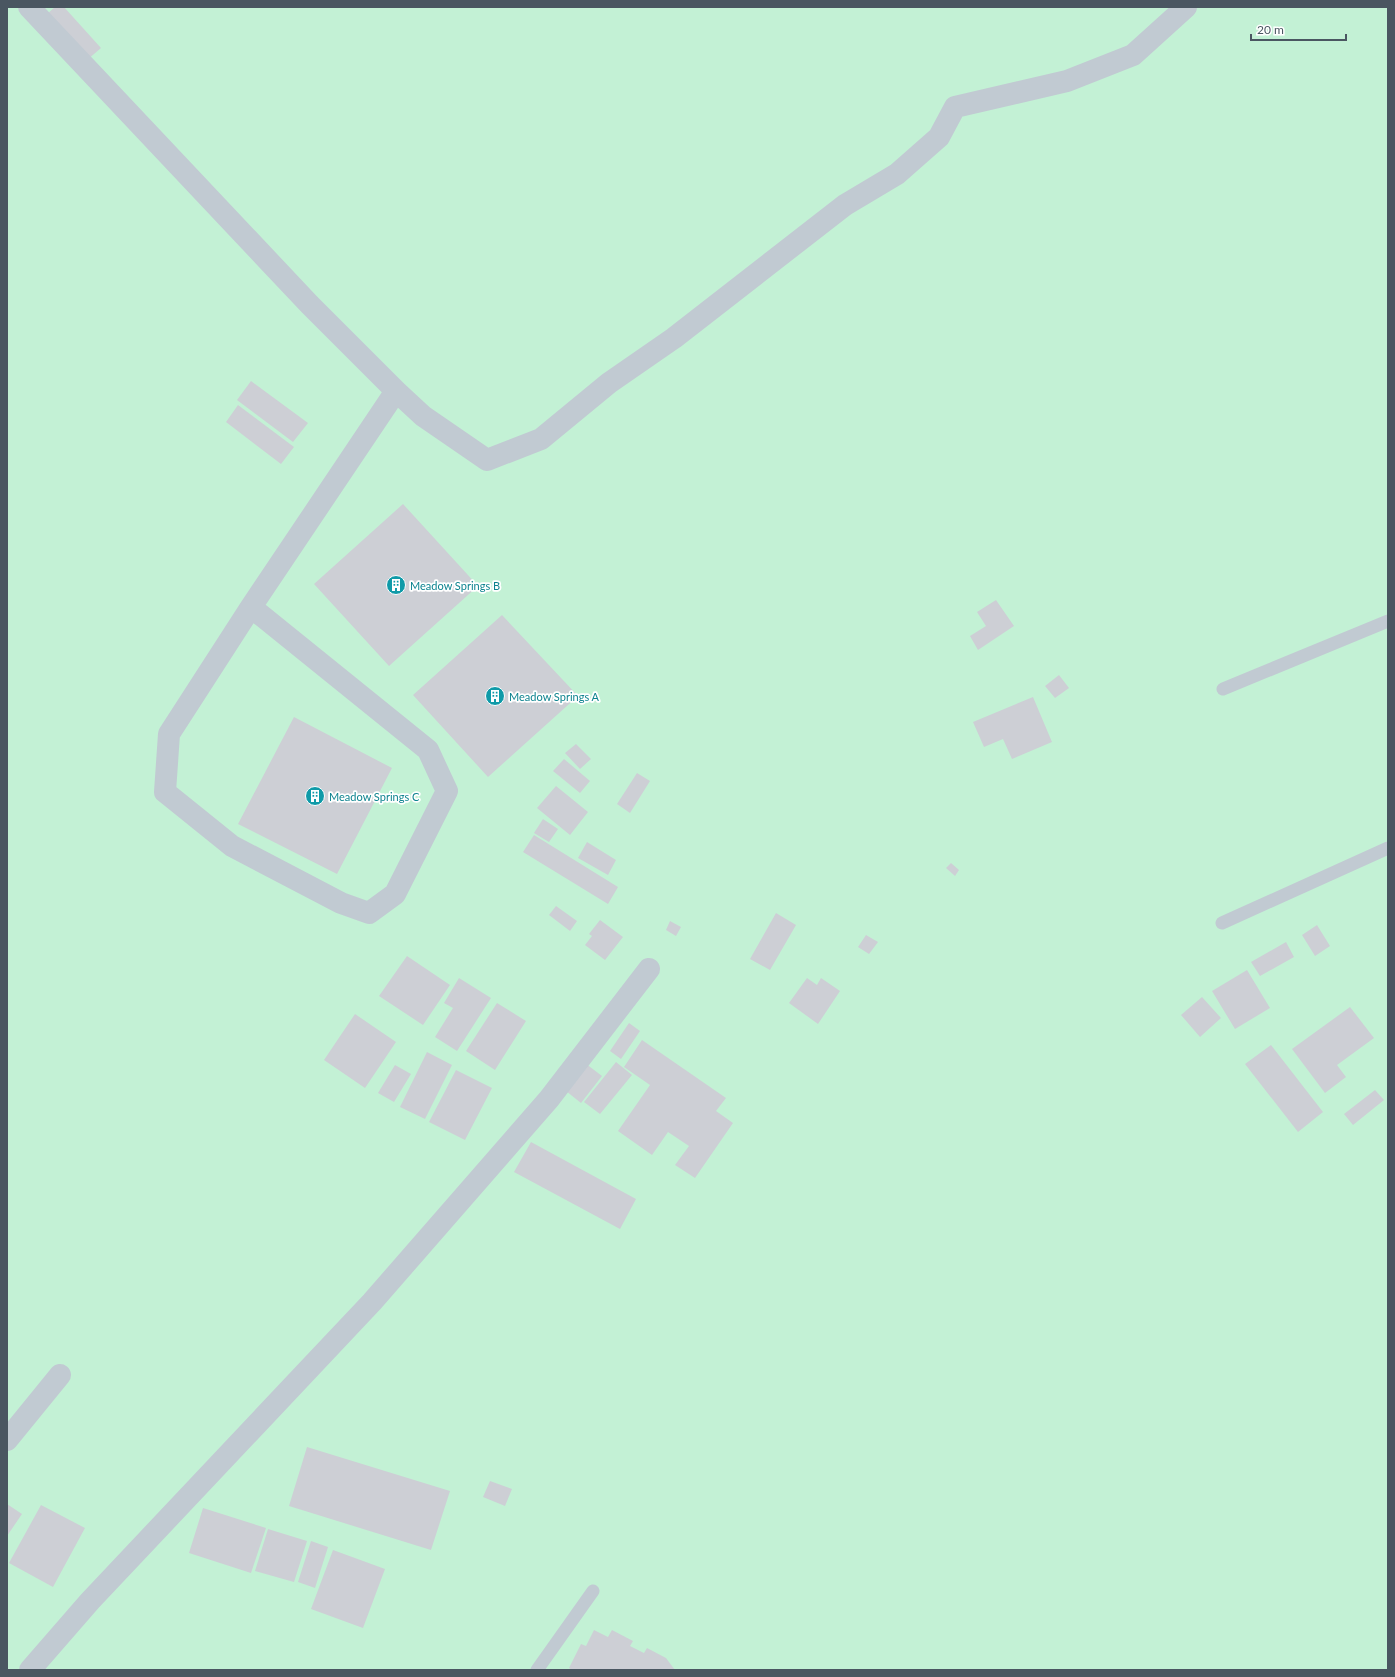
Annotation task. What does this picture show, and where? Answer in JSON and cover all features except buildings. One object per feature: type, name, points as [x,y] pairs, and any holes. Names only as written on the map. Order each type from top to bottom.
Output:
[{"type":"street","points":[[29,7],[310,305],[423,416],[487,460],[541,439],[609,383],[674,338],[845,205],[896,174],[939,137],[955,107],[1067,81],[1133,55],[1186,7]]},
{"type":"street","points":[[251,607],[428,750],[447,791],[395,894],[369,913],[341,903],[232,846],[165,792],[169,734],[251,607],[396,390]]},
{"type":"street","points":[[30,1670],[90,1601],[372,1302],[548,1099],[650,969]]},
{"type":"street","points":[[7,1440],[60,1375]]},
{"type":"lane","points":[[1224,689],[1388,621]]},
{"type":"lane","points":[[1222,924],[1388,848]]},
{"type":"lane","points":[[537,1670],[593,1591]]},
{"type":"green space","points":[[7,7],[1388,7],[1388,1670],[7,1670]]},
{"type":"place","name":"Meadow Springs B","points":[[396,585]]},
{"type":"place","name":"Meadow Springs A","points":[[495,696]]},
{"type":"place","name":"Meadow Springs C","points":[[315,796]]}]
